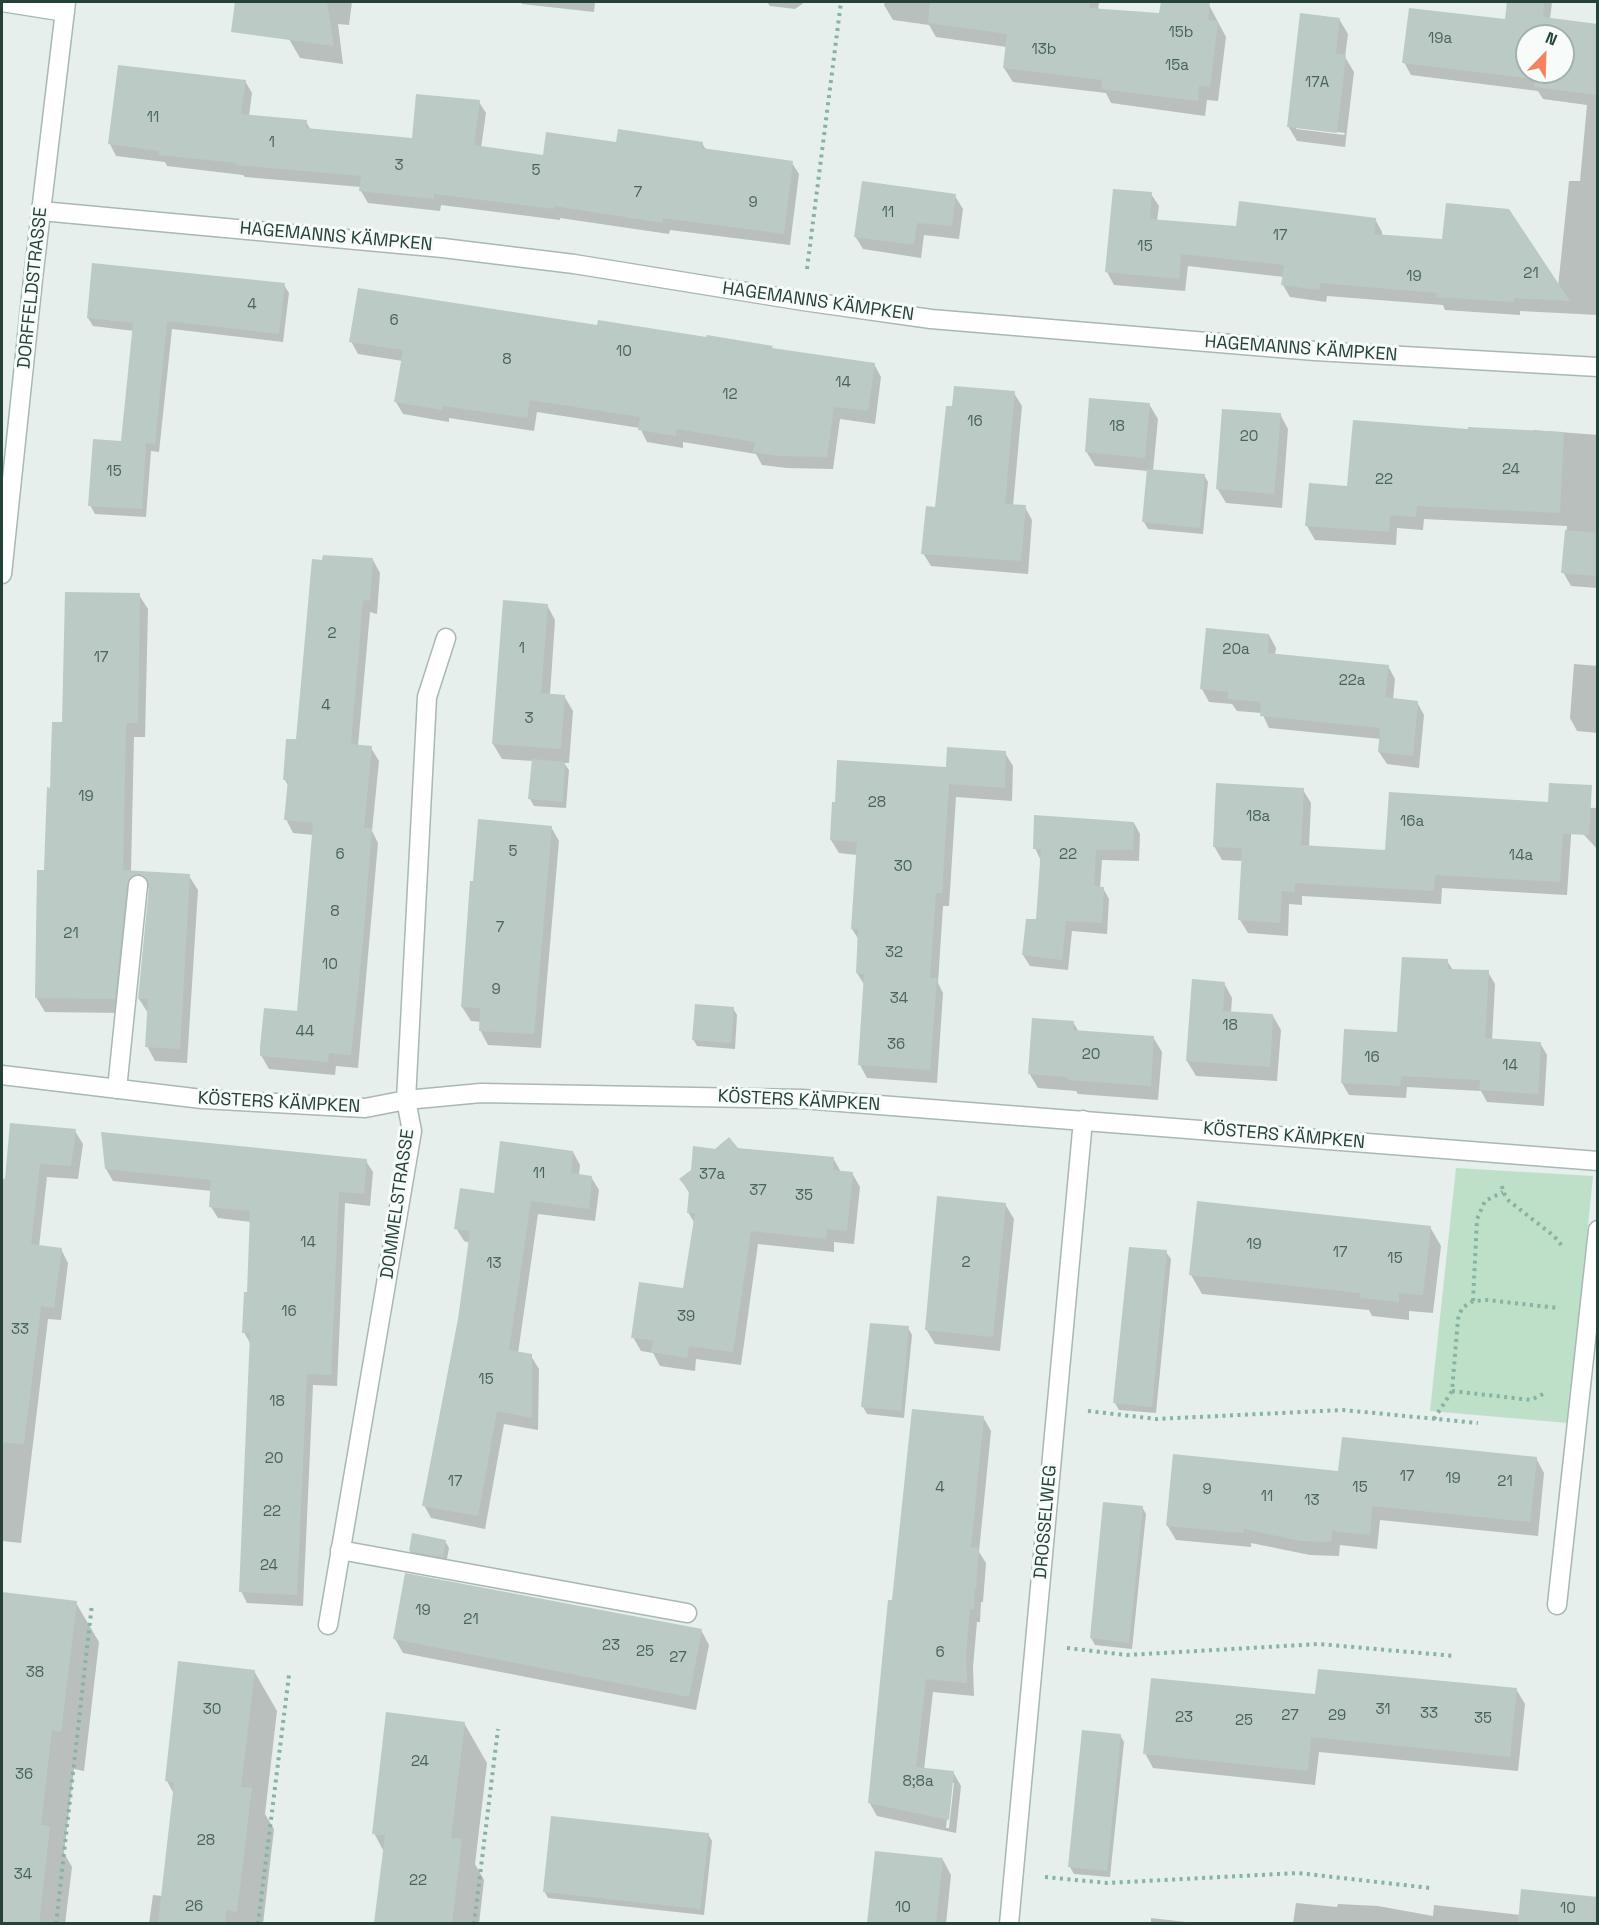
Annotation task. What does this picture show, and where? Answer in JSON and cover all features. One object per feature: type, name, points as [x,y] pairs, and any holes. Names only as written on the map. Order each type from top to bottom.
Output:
[{"type":"street","points":[[2,2],[65,7]]},
{"type":"street","name":"DORFFELDSTRASSE","points":[[2,574],[65,7]]},
{"type":"street","name":"HAGEMANNS KÄMPKEN","points":[[41,211],[443,248],[574,264],[931,319],[1315,351],[1598,367]]},
{"type":"street","name":"DOMMELSTRASSE","points":[[328,1625],[412,1131],[406,1100],[427,697],[446,638]]},
{"type":"street","points":[[117,1089],[138,885]]},
{"type":"street","name":"KÖSTERS KÄMPKEN","points":[[2,1075],[202,1099],[365,1108],[406,1100],[481,1093],[802,1099],[1598,1161]]},
{"type":"street","name":"DROSSELWEG","points":[[1009,1923],[1083,1120]]},
{"type":"street","points":[[1557,1605],[1598,1230]]},
{"type":"street","points":[[340,1550],[687,1613]]},
{"type":"path","points":[[803,301],[841,2]]},
{"type":"path","points":[[1503,1154],[1501,1178],[1503,1192],[1509,1201],[1554,1236],[1564,1248]]},
{"type":"path","points":[[1473,1301],[1477,1219],[1485,1201],[1503,1192]]},
{"type":"path","points":[[1434,1419],[1452,1391],[1458,1319],[1462,1308],[1473,1301],[1487,1300],[1558,1308],[1560,1314]]},
{"type":"path","points":[[1452,1391],[1531,1401],[1548,1391]]},
{"type":"path","points":[[1057,1407],[1156,1419],[1343,1410],[1478,1424]]},
{"type":"path","points":[[56,1923],[92,1605]]},
{"type":"path","points":[[1035,1644],[1127,1655],[1319,1644],[1455,1656]]},
{"type":"path","points":[[258,1923],[289,1675]]},
{"type":"path","points":[[474,1923],[498,1729]]},
{"type":"path","points":[[1013,1875],[1107,1883],[1298,1873],[1430,1887]]},
{"type":"green space","points":[[1456,1168],[1593,1176],[1568,1423],[1430,1411]]},
{"type":"building","points":[[235,2],[327,2],[334,46],[231,32]]},
{"type":"building","points":[[930,2],[1090,2],[1089,8],[1159,13],[1161,2],[1210,2],[1208,20],[1218,21],[1210,87],[1199,86],[1198,101],[1101,89],[1102,80],[1003,68],[1007,34],[928,23]]},
{"type":"building","points":[[1507,2],[1544,2],[1543,17],[1598,24],[1598,95],[1534,87],[1534,84],[1575,84],[1575,24],[1515,24],[1515,77],[1402,63],[1409,8],[1505,19]]},
{"type":"building","points":[[1300,13],[1340,18],[1336,53],[1346,55],[1337,133],[1287,127]]},
{"type":"building","points":[[118,65],[246,80],[241,114],[307,120],[306,128],[412,138],[416,94],[480,100],[474,145],[543,155],[546,132],[616,142],[618,129],[703,142],[702,148],[793,161],[784,234],[663,218],[663,223],[554,206],[554,209],[434,194],[434,199],[359,191],[361,176],[236,165],[237,163],[159,155],[159,151],[108,144]]},
{"type":"building","points":[[862,181],[956,194],[952,226],[917,223],[914,245],[854,237]]},
{"type":"building","points":[[1113,189],[1152,192],[1150,219],[1236,226],[1239,201],[1376,218],[1374,234],[1442,239],[1446,203],[1509,209],[1570,301],[1514,298],[1514,302],[1436,297],[1437,293],[1320,283],[1319,290],[1281,285],[1284,265],[1181,254],[1179,279],[1105,272]]},
{"type":"building","points":[[92,263],[285,283],[279,334],[167,321],[155,444],[146,443],[142,509],[88,506],[93,439],[121,441],[133,323],[87,318]]},
{"type":"building","points":[[358,288],[597,325],[598,320],[706,337],[707,335],[773,346],[772,348],[875,363],[868,411],[834,407],[827,457],[779,456],[753,452],[755,442],[677,429],[676,436],[638,430],[640,417],[530,400],[527,418],[443,406],[442,410],[394,402],[403,350],[349,342]]},
{"type":"building","points":[[954,386],[1015,391],[1005,504],[1026,505],[1021,561],[921,554],[926,506],[935,507],[946,406],[952,406]]},
{"type":"building","points":[[1089,398],[1150,403],[1145,458],[1085,452]]},
{"type":"building","points":[[1222,409],[1281,413],[1274,494],[1216,489]]},
{"type":"building","points":[[1353,420],[1468,429],[1468,427],[1564,432],[1560,513],[1417,506],[1416,517],[1390,515],[1389,532],[1305,526],[1309,483],[1347,486]]},
{"type":"building","points":[[1147,469],[1205,474],[1200,528],[1142,522]]},
{"type":"building","points":[[1565,530],[1598,533],[1598,576],[1561,573]]},
{"type":"building","points":[[323,555],[373,558],[370,601],[363,600],[351,744],[372,746],[364,828],[372,828],[363,941],[351,1055],[329,1053],[328,1062],[260,1056],[264,1008],[297,1011],[313,823],[284,820],[288,780],[283,780],[286,739],[296,739],[312,559],[322,560]]},
{"type":"building","points":[[65,592],[140,593],[138,723],[126,723],[123,870],[190,874],[180,1049],[145,1047],[148,999],[138,999],[149,886],[148,880],[140,874],[133,875],[127,884],[115,999],[35,998],[37,870],[44,870],[52,722],[62,722]]},
{"type":"building","points":[[503,600],[548,604],[541,693],[565,695],[561,749],[492,744]]},
{"type":"building","points":[[1206,628],[1269,634],[1268,653],[1389,665],[1385,697],[1418,701],[1413,756],[1378,752],[1380,728],[1260,716],[1261,702],[1228,699],[1228,692],[1200,689]]},
{"type":"building","points":[[947,747],[1006,751],[1005,788],[949,784],[942,893],[936,893],[930,978],[937,978],[930,1070],[858,1065],[864,974],[856,973],[858,929],[851,929],[857,842],[830,840],[837,760],[946,767]]},
{"type":"building","points":[[532,759],[565,762],[563,802],[528,799]]},
{"type":"building","points":[[1216,783],[1304,788],[1301,845],[1385,850],[1389,792],[1548,802],[1549,783],[1592,785],[1589,835],[1563,834],[1560,882],[1435,875],[1434,891],[1295,883],[1295,892],[1282,891],[1280,923],[1238,920],[1242,848],[1213,847]]},
{"type":"building","points":[[1034,815],[1134,822],[1133,850],[1096,850],[1094,886],[1104,887],[1102,923],[1066,921],[1062,960],[1022,955],[1026,919],[1036,919],[1041,849],[1033,849]]},
{"type":"building","points":[[478,819],[552,826],[534,1034],[479,1031],[480,1008],[461,1007],[470,881],[473,881]]},
{"type":"building","points":[[1402,957],[1448,959],[1448,969],[1489,970],[1485,1038],[1541,1042],[1538,1094],[1479,1090],[1480,1080],[1401,1076],[1400,1086],[1341,1083],[1344,1029],[1397,1032]]},
{"type":"building","points":[[1192,979],[1225,982],[1223,1011],[1273,1014],[1270,1067],[1186,1061]]},
{"type":"building","points":[[695,1004],[734,1007],[731,1043],[692,1040]]},
{"type":"building","points":[[1032,1018],[1074,1021],[1073,1030],[1154,1036],[1151,1086],[1068,1080],[1068,1077],[1028,1074]]},
{"type":"building","points":[[10,1123],[76,1129],[71,1166],[40,1164],[31,1244],[62,1248],[54,1308],[41,1306],[24,1444],[2,1443],[2,1178],[5,1179]]},
{"type":"building","points":[[101,1132],[367,1159],[364,1194],[339,1192],[331,1375],[307,1374],[297,1595],[239,1592],[250,1333],[242,1333],[244,1292],[247,1292],[250,1211],[209,1207],[211,1180],[105,1169]]},
{"type":"building","points":[[729,1137],[738,1148],[834,1157],[833,1170],[853,1172],[847,1231],[827,1229],[826,1239],[751,1231],[733,1352],[689,1346],[687,1358],[651,1352],[653,1340],[631,1338],[639,1282],[683,1288],[695,1213],[687,1213],[689,1190],[679,1179],[691,1170],[693,1146],[715,1149]]},
{"type":"building","points":[[500,1141],[573,1151],[571,1173],[592,1176],[589,1209],[531,1201],[509,1350],[532,1354],[532,1418],[497,1411],[478,1516],[422,1506],[458,1319],[470,1231],[454,1229],[460,1188],[494,1193]]},
{"type":"building","points":[[937,1196],[1006,1203],[993,1337],[925,1330]]},
{"type":"building","points":[[1197,1201],[1431,1226],[1423,1295],[1399,1293],[1399,1302],[1360,1298],[1360,1293],[1189,1275]]},
{"type":"building","points":[[1129,1247],[1167,1250],[1152,1407],[1113,1403]]},
{"type":"building","points":[[870,1323],[909,1326],[901,1411],[861,1407]]},
{"type":"building","points":[[912,1409],[984,1416],[971,1547],[979,1548],[974,1609],[970,1609],[966,1653],[967,1683],[926,1679],[916,1767],[954,1771],[949,1820],[868,1803],[888,1600],[892,1600]]},
{"type":"building","points":[[1342,1437],[1537,1457],[1530,1522],[1372,1506],[1370,1535],[1332,1531],[1331,1542],[1301,1541],[1244,1529],[1243,1533],[1166,1526],[1173,1454],[1338,1471]]},
{"type":"building","points":[[1103,1502],[1143,1506],[1129,1643],[1090,1638]]},
{"type":"building","points":[[412,1533],[446,1540],[443,1557],[409,1551]]},
{"type":"building","points":[[405,1573],[702,1629],[689,1697],[393,1639]]},
{"type":"building","points":[[2,1592],[77,1601],[61,1732],[52,1730],[41,1825],[50,1826],[39,1923],[2,1923]]},
{"type":"building","points":[[178,1661],[255,1670],[241,1787],[252,1788],[237,1912],[227,1910],[225,1923],[158,1923],[174,1783],[165,1781]]},
{"type":"building","points":[[1318,1669],[1517,1688],[1510,1757],[1311,1737],[1308,1771],[1143,1754],[1151,1678],[1315,1694]]},
{"type":"building","points":[[386,1712],[465,1722],[451,1838],[462,1839],[452,1923],[374,1923],[385,1835],[372,1834]]},
{"type":"building","points":[[1082,1730],[1121,1734],[1107,1871],[1068,1867]]},
{"type":"building","points":[[551,1816],[709,1833],[700,1909],[543,1892]]},
{"type":"building","points":[[875,1851],[943,1858],[936,1923],[867,1923]]},
{"type":"building","points":[[1521,1889],[1598,1897],[1598,1923],[1518,1923]]}]
